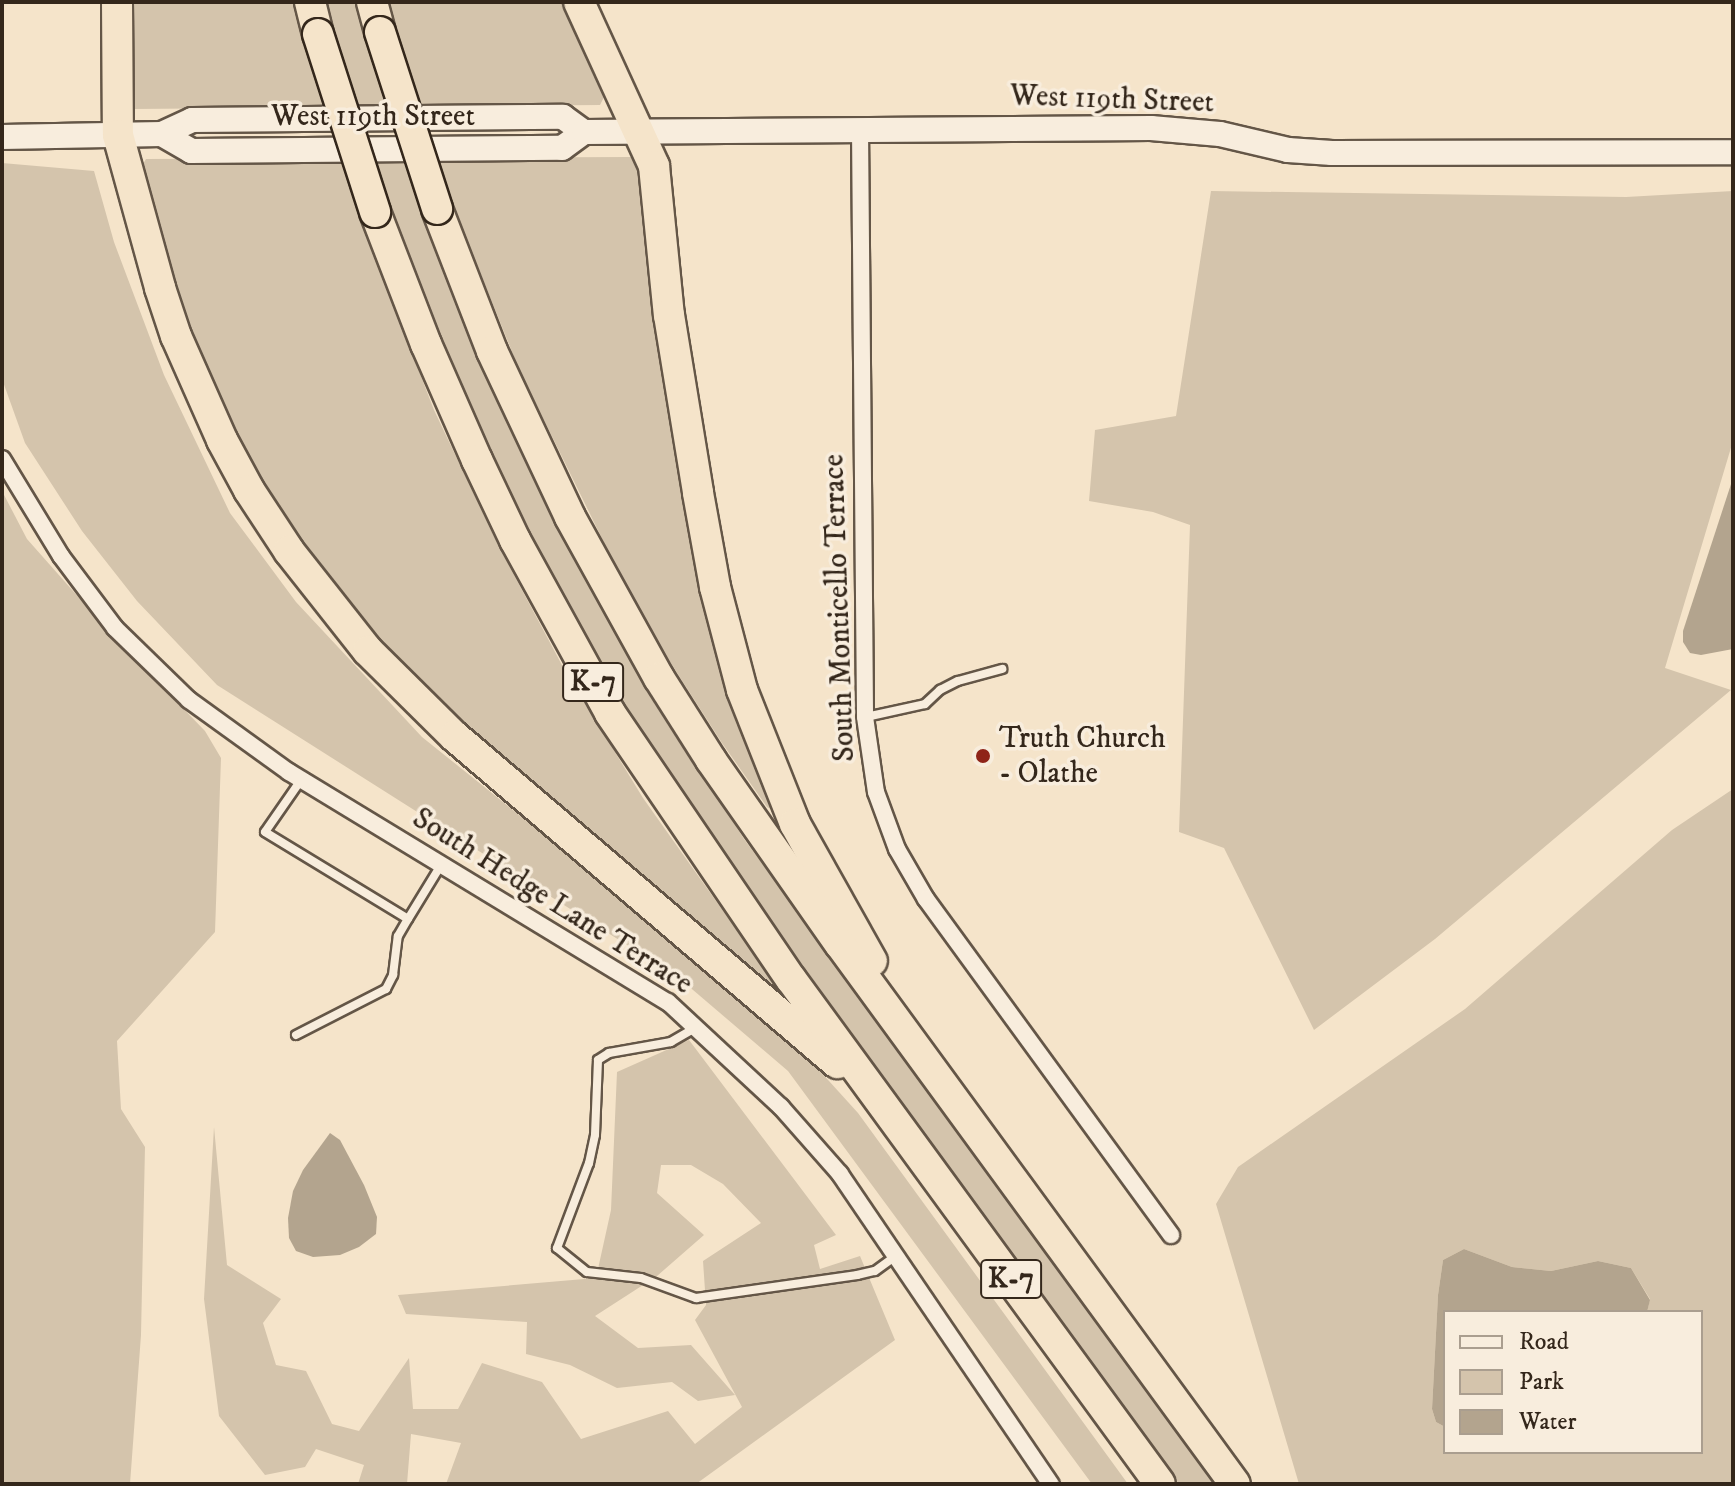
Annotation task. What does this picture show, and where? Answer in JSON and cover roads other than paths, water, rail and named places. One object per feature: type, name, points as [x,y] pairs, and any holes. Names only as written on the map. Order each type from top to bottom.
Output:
[{"type":"highway","points":[[117,2],[118,135],[160,288],[198,388],[249,490],[323,597],[368,651],[454,736],[774,1007],[887,1109]]},
{"type":"highway","name":"K-7","points":[[310,2],[375,212],[426,344],[477,460],[566,636],[680,821],[1160,1484]]},
{"type":"highway","name":"K-7","points":[[372,2],[437,209],[492,351],[570,517],[659,678],[765,841],[1235,1484]]},
{"type":"highway","points":[[579,2],[654,166],[669,315],[698,493],[715,587],[742,690],[795,824],[936,1075]]},
{"type":"main road","name":"West 119th Street","points":[[2,137],[162,134],[192,120],[563,117],[584,132],[860,128],[1182,129],[1220,134],[1288,150],[1332,153],[1733,152]]},
{"type":"street","name":"South Monticello Terrace","points":[[860,128],[865,717],[876,792],[909,874],[1171,1235]]},
{"type":"street","name":"South Hedge Lane Terrace","points":[[2,459],[61,556],[115,628],[189,700],[302,779],[668,1002],[781,1107],[830,1163],[1051,1484]]},
{"type":"lane","points":[[865,717],[925,704],[940,690],[958,681],[1002,669]]},
{"type":"lane","points":[[302,779],[265,832],[408,919]]},
{"type":"lane","points":[[296,1035],[386,989],[393,975],[398,936],[442,865]]},
{"type":"lane","points":[[696,1028],[671,1042],[609,1053],[598,1060],[596,1122],[589,1163],[557,1248],[587,1272],[641,1278],[696,1298],[857,1275],[875,1271],[896,1256]]},
{"type":"water","points":[[1733,478],[1733,649],[1701,655],[1690,653],[1683,642],[1683,631]]},
{"type":"water","points":[[330,1133],[340,1140],[364,1185],[377,1217],[376,1234],[359,1247],[340,1255],[313,1257],[296,1251],[289,1238],[288,1218],[293,1191],[303,1170]]},
{"type":"water","points":[[1464,1249],[1512,1267],[1551,1271],[1598,1261],[1631,1268],[1650,1300],[1648,1310],[1443,1310],[1443,1426],[1436,1422],[1432,1409],[1438,1295],[1443,1260]]},
{"type":"place","name":"Truth Church - Olathe","points":[[983,756]]}]
